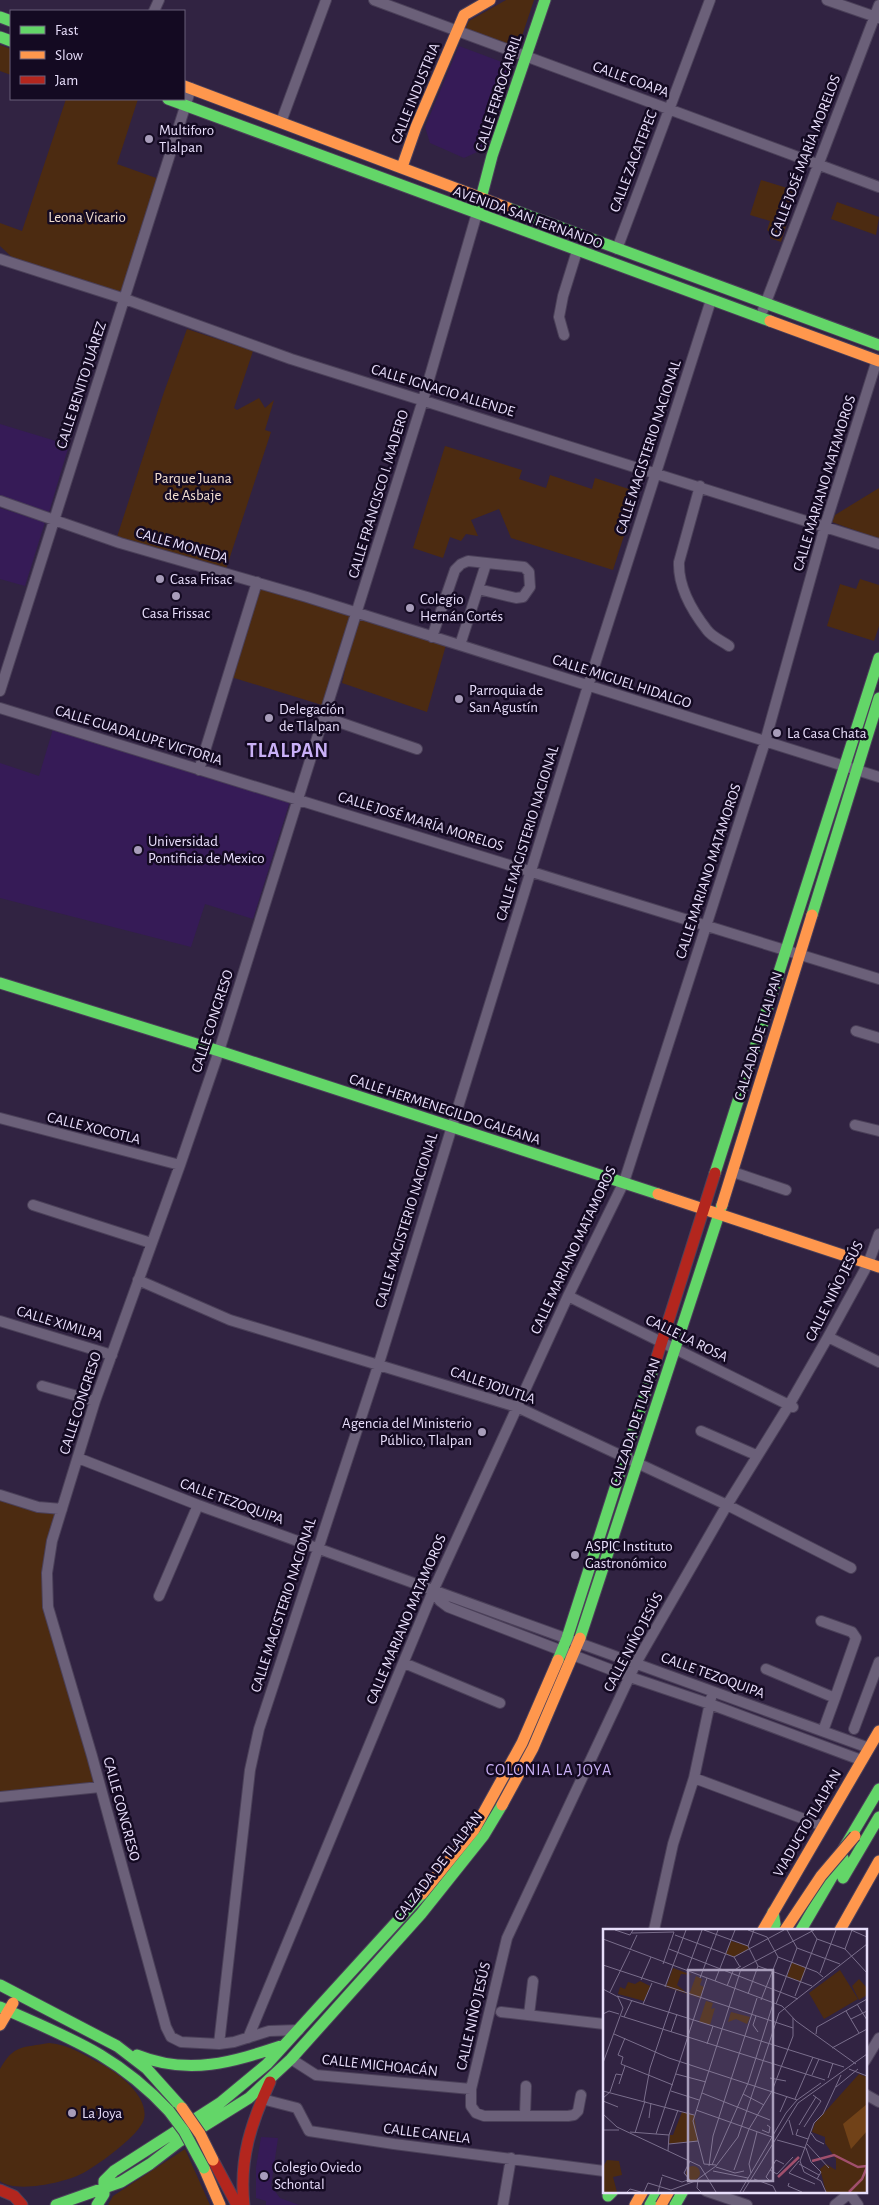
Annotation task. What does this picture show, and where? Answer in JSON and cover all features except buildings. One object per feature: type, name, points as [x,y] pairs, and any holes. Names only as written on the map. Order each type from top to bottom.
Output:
[{"type":"main road","points":[[464,15],[490,0]]},
{"type":"main road","name":"CALLE FERROCARRIL","points":[[481,196],[545,0]]},
{"type":"main road","name":"CALLE INDUSTRIA","points":[[402,167],[456,30],[464,15]]},
{"type":"main road","name":"AVENIDA SAN FERNANDO","points":[[187,87],[481,196],[617,249],[879,345]]},
{"type":"main road","name":"AVENIDA SAN FERNANDO","points":[[171,100],[878,361]]},
{"type":"main road","name":"CALLE FRANCISCO I. MADERO","points":[[477,214],[481,196]]},
{"type":"main road","name":"CALZADA DE TLALPAN","points":[[97,2205],[104,2194],[104,2180],[114,2171],[220,2102],[249,2079],[288,2043],[413,1905],[474,1830],[522,1743],[567,1638],[879,658]]},
{"type":"main road","name":"CALZADA DE TLALPAN","points":[[56,2205],[121,2182],[150,2164],[180,2141],[249,2098],[291,2059],[421,1914],[484,1835],[533,1748],[574,1655],[637,1464],[732,1172],[879,698]]},
{"type":"main road","name":"CALLE HERMENEGILDO GALEANA","points":[[0,984],[218,1051],[874,1265]]},
{"type":"main road","name":"VIADUCTO TLALPAN","points":[[764,1929],[879,1732]]},
{"type":"main road","points":[[797,1929],[879,1789]]},
{"type":"main road","points":[[802,1929],[879,1797]]},
{"type":"main road","points":[[809,1929],[879,1810]]},
{"type":"main road","points":[[813,1929],[879,1817]]},
{"type":"main road","points":[[786,1929],[821,1876],[856,1836]]},
{"type":"main road","points":[[841,1929],[879,1861]]},
{"type":"main road","points":[[773,1912],[776,1929]]},
{"type":"main road","points":[[0,1985],[144,2059],[170,2065],[195,2066],[234,2062],[288,2043]]},
{"type":"main road","points":[[0,2025],[4,2009],[19,1994]]},
{"type":"main road","points":[[4,2009],[110,2057],[138,2077],[169,2111],[184,2131],[204,2168],[220,2205]]},
{"type":"main road","points":[[118,2046],[147,2069],[182,2108],[200,2134],[237,2205]]},
{"type":"main road","points":[[244,2205],[240,2184],[242,2155],[250,2125],[272,2076]]},
{"type":"main road","points":[[0,2190],[14,2196],[22,2205]]},
{"type":"main road","points":[[635,2205],[642,2192]]},
{"type":"main road","points":[[642,2205],[649,2192]]},
{"type":"main road","points":[[651,2205],[658,2192]]},
{"type":"main road","points":[[660,2205],[668,2192]]},
{"type":"main road","points":[[660,2205],[677,2192]]},
{"type":"main road","points":[[675,2205],[682,2192]]},
{"type":"street","points":[[281,122],[326,0]]},
{"type":"street","name":"CALLE COAPA","points":[[374,0],[879,187]]},
{"type":"street","points":[[464,15],[468,0]]},
{"type":"street","name":"CALLE ZACATEPEC","points":[[617,249],[710,0]]},
{"type":"street","points":[[828,0],[877,17]]},
{"type":"street","name":"CALLE JOSÉ MARÍA MORELOS","points":[[760,318],[818,164],[877,17],[879,5]]},
{"type":"street","name":"CALLE BENITO JUÁREZ","points":[[0,691],[185,105],[187,87]]},
{"type":"street","name":"CALLE FRANCISCO I. MADERO","points":[[297,799],[423,400],[477,214]]},
{"type":"street","points":[[564,336],[559,317],[563,296],[577,251]]},
{"type":"street","name":"CALLE IGNACIO ALLENDE","points":[[0,259],[124,299],[291,359],[656,472],[879,544]]},
{"type":"street","name":"CALLE MAGISTERIO NACIONAL","points":[[218,2044],[250,1770],[262,1720],[316,1548],[379,1363],[588,686],[711,300]]},
{"type":"street","name":"CALLE MARIANO MATAMOROS","points":[[248,2038],[433,1591],[568,1296],[624,1182],[765,742],[825,526],[878,361]]},
{"type":"street","points":[[700,486],[679,562],[679,573],[683,590],[708,632],[729,646]]},
{"type":"street","name":"CALLE MONEDA","points":[[0,501],[120,543],[357,613]]},
{"type":"street","points":[[432,637],[455,570],[461,564],[468,561],[528,568],[530,587],[523,597],[516,598],[478,588]]},
{"type":"street","points":[[460,645],[486,564]]},
{"type":"street","points":[[199,770],[257,582]]},
{"type":"street","name":"CALLE MIGUEL HIDALGO","points":[[357,613],[879,777]]},
{"type":"street","name":"CALLE GUADALUPE VICTORIA","points":[[0,708],[297,799]]},
{"type":"street","points":[[324,717],[417,749]]},
{"type":"street","name":"CALLE JOSÉ MARÍA MORELOS","points":[[297,799],[532,870],[879,979]]},
{"type":"street","name":"CALLE CONGRESO","points":[[218,2044],[181,2042],[171,2037],[166,2027],[48,1607],[47,1573],[52,1541],[96,1401],[180,1166],[297,799]]},
{"type":"street","points":[[856,1031],[879,1038]]},
{"type":"street","name":"CALLE XOCOTLA","points":[[0,1118],[180,1166]]},
{"type":"street","points":[[855,1125],[879,1131]]},
{"type":"street","points":[[732,1172],[786,1190]]},
{"type":"street","points":[[32,1205],[151,1243]]},
{"type":"street","name":"CALLE NIÑO JESÚS","points":[[471,2089],[506,1938],[636,1663],[756,1455],[791,1406],[828,1337],[874,1265],[879,1234]]},
{"type":"street","name":"CALLE JOJUTLA","points":[[138,1280],[230,1320],[379,1363],[517,1407],[727,1505],[851,1568]]},
{"type":"street","name":"CALLE LA ROSA","points":[[568,1296],[791,1406]]},
{"type":"street","name":"CALLE XIMILPA","points":[[0,1321],[112,1354]]},
{"type":"street","points":[[828,1337],[879,1362]]},
{"type":"street","points":[[42,1386],[96,1401]]},
{"type":"street","points":[[702,1432],[756,1455]]},
{"type":"street","name":"CALLE TEZOQUIPA","points":[[78,1458],[198,1505],[869,1748]]},
{"type":"street","points":[[0,1494],[38,1507],[62,1509]]},
{"type":"street","points":[[159,1596],[198,1505]]},
{"type":"street","name":"CALLE TEZOQUIPA","points":[[433,1591],[440,1601],[448,1606],[630,1676],[861,1760]]},
{"type":"street","points":[[821,1622],[852,1632],[856,1638],[823,1731]]},
{"type":"street","points":[[854,1729],[879,1662]]},
{"type":"street","points":[[404,1663],[500,1703]]},
{"type":"street","points":[[766,1669],[835,1698]]},
{"type":"street","points":[[654,1929],[673,1844],[694,1778],[710,1704],[711,1690]]},
{"type":"street","points":[[694,1778],[823,1826]]},
{"type":"street","points":[[0,1797],[100,1787]]},
{"type":"street","points":[[529,2015],[532,1981]]},
{"type":"street","points":[[501,2012],[603,2024]]},
{"type":"street","points":[[218,2044],[248,2038],[269,2031],[299,2030]]},
{"type":"street","points":[[866,2059],[879,2038]]},
{"type":"street","name":"CALLE MICHOACÁN","points":[[291,2059],[316,2075],[471,2089]]},
{"type":"street","points":[[525,2115],[526,2086]]},
{"type":"street","points":[[471,2089],[471,2106],[476,2113],[484,2116],[574,2116],[578,2111],[581,2095]]},
{"type":"street","points":[[866,2095],[879,2102]]},
{"type":"street","name":"CALLE CANELA","points":[[262,2099],[297,2108],[309,2131],[603,2171]]},
{"type":"street","points":[[503,2205],[511,2158]]},
{"type":"street","points":[[709,2192],[747,2205]]},
{"type":"street","points":[[834,2205],[849,2192],[858,2205]]},
{"type":"shaded area","points":[[459,46],[513,66],[486,148],[464,158],[430,143],[425,127]]},
{"type":"shaded area","points":[[0,424],[69,445],[49,512],[0,496]]},
{"type":"shaded area","points":[[0,508],[45,522],[25,586],[0,579]]},
{"type":"shaded area","name":"Universidad Pontificia de Mexico","points":[[53,729],[290,801],[253,919],[205,904],[191,947],[0,898],[0,763],[39,776]]},
{"type":"shaded area","name":"Colegio Oviedo Schontal","points":[[261,2137],[278,2138],[271,2186],[280,2198],[299,2205],[266,2205],[266,2201],[256,2198],[256,2167]]},
{"type":"green space","points":[[506,0],[534,0],[518,48],[464,32],[469,21]]},
{"type":"green space","points":[[0,45],[10,49],[10,75],[0,71]]},
{"type":"green space","name":"Leona Vicario","points":[[66,100],[138,100],[117,164],[159,179],[122,295],[19,260],[17,262],[0,246],[0,223],[22,231]]},
{"type":"green space","points":[[761,180],[797,191],[781,242],[770,238],[771,233],[767,230],[770,221],[750,215]]},
{"type":"green space","points":[[837,202],[879,217],[876,235],[831,219]]},
{"type":"green space","name":"Parque Juana de Asbaje","points":[[187,329],[253,351],[234,408],[237,410],[259,398],[265,408],[274,400],[265,430],[271,432],[225,572],[116,540],[164,392]]},
{"type":"green space","points":[[445,446],[522,470],[519,479],[546,488],[550,475],[592,489],[595,478],[638,492],[613,570],[511,538],[499,509],[471,520],[478,536],[466,534],[461,541],[450,537],[443,558],[413,548]]},
{"type":"green space","points":[[879,488],[879,539],[832,522],[835,515]]},
{"type":"green space","points":[[860,579],[879,585],[879,626],[874,641],[827,626],[840,584],[856,589]]},
{"type":"green space","points":[[257,583],[355,614],[339,664],[322,705],[231,677]]},
{"type":"green space","points":[[357,615],[446,645],[427,712],[342,683]]},
{"type":"green space","points":[[0,1496],[61,1512],[51,1543],[47,1608],[99,1785],[0,1794]]},
{"type":"green space","name":"La Joya","points":[[49,2043],[64,2046],[78,2052],[119,2075],[138,2095],[144,2111],[144,2119],[141,2126],[127,2141],[109,2156],[77,2176],[55,2183],[29,2187],[8,2185],[0,2181],[0,2069],[10,2055],[20,2048]]},
{"type":"green space","points":[[185,2149],[210,2205],[108,2205],[113,2196]]},
{"type":"traffic: fast","points":[[479,206],[492,156],[545,0]]},
{"type":"traffic: fast","points":[[0,17],[10,21]]},
{"type":"traffic: fast","points":[[0,37],[10,41]]},
{"type":"traffic: fast","points":[[171,100],[770,321]]},
{"type":"traffic: fast","points":[[508,208],[879,345]]},
{"type":"traffic: fast","points":[[715,1173],[879,658]]},
{"type":"traffic: fast","points":[[812,915],[879,698]]},
{"type":"traffic: fast","points":[[0,983],[219,1051],[658,1194]]},
{"type":"traffic: fast","points":[[580,1638],[722,1205]]},
{"type":"traffic: fast","points":[[558,1660],[567,1638],[656,1360]]},
{"type":"traffic: fast","points":[[844,1848],[879,1789]]},
{"type":"traffic: fast","points":[[56,2205],[121,2182],[150,2164],[180,2141],[249,2098],[291,2059],[421,1914],[484,1835],[502,1805]]},
{"type":"traffic: fast","points":[[843,1878],[879,1817]]},
{"type":"traffic: fast","points":[[802,1929],[843,1858]]},
{"type":"traffic: fast","points":[[97,2205],[104,2194],[104,2181],[114,2171],[220,2103],[267,2064],[422,1894]]},
{"type":"traffic: fast","points":[[773,1912],[776,1929]]},
{"type":"traffic: fast","points":[[0,1985],[117,2046],[147,2069],[182,2108]]},
{"type":"traffic: fast","points":[[0,2007],[70,2038],[110,2061],[149,2091],[169,2111]]},
{"type":"traffic: fast","points":[[137,2055],[175,2065],[193,2066],[247,2057],[284,2045]]},
{"type":"traffic: fast","points":[[169,2111],[184,2131],[204,2168]]},
{"type":"traffic: fast","points":[[608,2196],[612,2192]]},
{"type":"traffic: fast","points":[[650,2205],[657,2192]]},
{"type":"traffic: fast","points":[[675,2205],[682,2192]]},
{"type":"traffic: slow","points":[[402,167],[416,127],[464,15],[490,0]]},
{"type":"traffic: slow","points":[[185,86],[508,208]]},
{"type":"traffic: slow","points":[[770,321],[879,361]]},
{"type":"traffic: slow","points":[[722,1205],[812,915]]},
{"type":"traffic: slow","points":[[658,1194],[879,1267]]},
{"type":"traffic: slow","points":[[502,1805],[533,1748],[580,1638]]},
{"type":"traffic: slow","points":[[422,1894],[474,1830],[522,1743],[558,1660]]},
{"type":"traffic: slow","points":[[764,1929],[879,1731]]},
{"type":"traffic: slow","points":[[786,1929],[821,1876],[855,1836]]},
{"type":"traffic: slow","points":[[841,1929],[879,1861]]},
{"type":"traffic: slow","points":[[0,2025],[13,2003]]},
{"type":"traffic: slow","points":[[182,2108],[200,2134],[213,2160]]},
{"type":"traffic: slow","points":[[204,2168],[220,2205]]},
{"type":"traffic: slow","points":[[635,2205],[642,2192]]},
{"type":"traffic: slow","points":[[661,2205],[668,2192]]},
{"type":"traffic: jam","points":[[656,1360],[715,1173]]},
{"type":"traffic: jam","points":[[244,2205],[243,2172],[248,2142],[257,2112],[270,2082]]},
{"type":"traffic: jam","points":[[213,2160],[237,2205]]},
{"type":"traffic: jam","points":[[0,2190],[14,2196],[22,2205]]},
{"type":"place","name":"Multiforo Tlalpan","points":[[149,139]]},
{"type":"place","name":"Casa Frisac","points":[[160,579]]},
{"type":"place","name":"Casa Frissac","points":[[176,596]]},
{"type":"place","name":"Colegio Hernán Cortés","points":[[410,608]]},
{"type":"place","name":"Parroquia de San Agustín","points":[[459,699]]},
{"type":"place","name":"Delegación de Tlalpan","points":[[269,718]]},
{"type":"place","name":"La Casa Chata","points":[[777,733]]},
{"type":"place","name":"Universidad Pontificia de Mexico","points":[[138,850]]},
{"type":"place","name":"Agencia del Ministerio Público, Tlalpan","points":[[482,1432]]},
{"type":"place","name":"ASPIC Instituto Gastronómico","points":[[575,1555]]},
{"type":"place","name":"La Joya","points":[[72,2113]]},
{"type":"place","name":"Colegio Oviedo Schontal","points":[[264,2176]]},
{"type":"district","name":"TLALPAN","points":[[288,750]]},
{"type":"district","name":"COLONIA LA JOYA","points":[[549,1769]]}]
